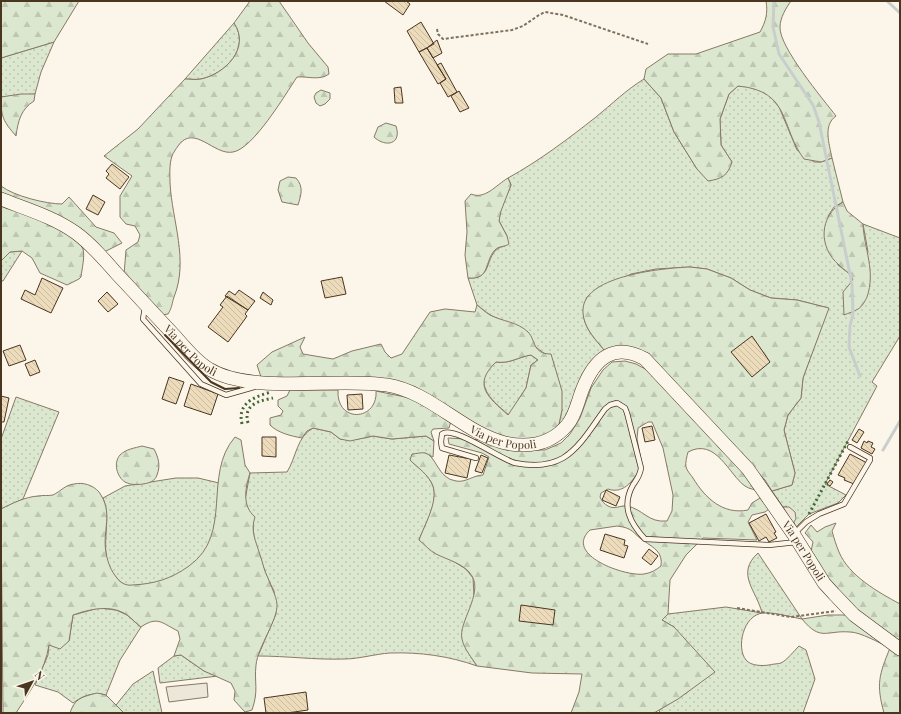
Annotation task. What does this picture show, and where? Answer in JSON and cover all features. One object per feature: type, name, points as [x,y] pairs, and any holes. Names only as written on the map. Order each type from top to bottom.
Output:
[{"type":"main road","name":"Via per Popoli","points":[[1,199],[55,221],[76,233],[90,245],[186,348],[210,370],[240,380],[378,384],[401,388],[426,399],[469,433],[504,442],[532,446],[543,443],[568,424],[588,376],[601,360],[612,352],[622,350],[632,352],[645,359],[736,455],[756,480],[797,538],[824,583],[847,608],[900,649]]},
{"type":"lane","points":[[146,305],[143,319],[201,384],[226,395],[268,382]]},
{"type":"lane","points":[[476,458],[448,451],[441,447],[442,434],[444,432],[469,433],[514,462],[541,465],[555,462],[574,450],[605,409],[610,405],[617,403],[625,408],[627,413],[641,468],[640,475],[627,500],[627,509],[630,519],[645,539],[655,538],[769,545],[797,538],[806,522],[818,514],[844,504],[870,460],[870,458],[850,447]]},
{"type":"path","points":[[437,29],[438,34],[444,39],[512,30],[523,26],[538,15],[545,12],[563,15],[648,44]]},
{"type":"path","points":[[737,608],[791,617],[827,613],[847,608]]},
{"type":"green space","points":[[1,1],[79,1],[54,42],[1,58]]},
{"type":"green space","points":[[250,1],[279,1],[308,43],[328,67],[329,74],[318,78],[297,77],[259,132],[241,149],[233,152],[226,152],[197,139],[191,138],[184,140],[178,146],[171,159],[170,183],[180,255],[180,269],[178,283],[170,310],[168,314],[161,315],[124,275],[126,250],[138,242],[140,235],[135,226],[126,224],[120,217],[120,196],[132,176],[104,156],[138,129],[185,79],[199,79],[210,76],[219,72],[226,66],[233,58],[239,42],[238,32],[234,23]]},
{"type":"green space","points":[[766,1],[791,1],[781,20],[780,27],[782,36],[786,47],[803,73],[836,116],[829,124],[828,129],[832,158],[821,162],[804,159],[796,147],[782,112],[776,103],[767,95],[755,89],[738,86],[729,94],[720,119],[721,145],[732,162],[729,170],[724,176],[708,181],[697,169],[674,132],[661,98],[644,79],[646,69],[668,54],[696,54],[760,32],[766,17]]},
{"type":"green space","points":[[234,23],[238,32],[239,42],[233,58],[226,66],[219,72],[210,76],[199,79],[185,79]]},
{"type":"green space","points":[[54,42],[41,72],[35,94],[1,97],[1,58]]},
{"type":"green space","points":[[644,79],[661,98],[674,132],[697,169],[732,162],[721,145],[720,119],[729,94],[738,86],[753,87],[769,95],[779,107],[797,150],[814,162],[821,162],[832,158],[843,202],[834,207],[828,216],[838,265],[851,275],[853,281],[844,315],[868,252],[863,224],[900,238],[900,336],[872,382],[877,386],[825,484],[846,495],[838,503],[809,514],[796,527],[787,507],[783,507],[772,491],[792,485],[795,473],[784,430],[788,415],[801,398],[803,378],[828,308],[797,300],[771,298],[750,290],[731,278],[707,269],[690,267],[656,269],[631,274],[587,297],[584,305],[584,320],[594,338],[605,351],[570,416],[559,424],[562,410],[545,354],[533,345],[528,332],[490,315],[477,305],[468,278],[477,277],[482,274],[486,270],[493,253],[505,246],[507,236],[499,221],[500,211],[511,185],[508,178],[542,157],[564,141],[596,117],[625,92]]},
{"type":"green space","points":[[321,90],[330,93],[330,99],[325,104],[320,106],[316,103],[314,97],[316,93]]},
{"type":"green space","points":[[21,94],[35,94],[34,101],[26,108],[21,116],[16,136],[8,126],[2,114],[1,97]]},
{"type":"green space","points":[[386,123],[396,126],[397,132],[397,137],[395,140],[388,143],[374,137],[378,127]]},
{"type":"green space","points":[[288,177],[296,178],[299,181],[301,194],[298,205],[282,202],[278,190],[280,181]]},
{"type":"green space","points":[[508,178],[511,185],[501,211],[499,221],[507,236],[509,244],[495,250],[489,259],[484,273],[475,278],[468,278],[465,255],[467,232],[465,201],[471,194],[481,195],[486,193]]},
{"type":"green space","points":[[1,186],[30,199],[48,203],[62,204],[69,197],[96,227],[114,233],[122,243],[104,252],[1,195]]},
{"type":"green space","points":[[1,202],[46,221],[70,235],[78,242],[84,252],[81,277],[67,285],[40,273],[32,258],[22,251],[10,252],[1,261]]},
{"type":"green space","points":[[843,202],[847,211],[863,224],[870,269],[867,297],[861,307],[844,315],[843,292],[853,280],[849,273],[832,258],[827,250],[824,232],[829,215]]},
{"type":"green space","points":[[22,251],[3,281],[1,281],[1,261],[10,252]]},
{"type":"green space","points":[[690,267],[707,269],[731,278],[750,290],[771,298],[797,300],[829,308],[803,378],[801,398],[788,415],[784,430],[795,473],[792,485],[772,491],[765,480],[663,369],[643,353],[605,351],[587,327],[583,315],[583,309],[587,297],[597,288],[611,281],[628,276],[663,269]]},
{"type":"green space","points":[[477,305],[494,317],[519,326],[531,335],[537,349],[541,352],[551,354],[562,391],[562,410],[559,424],[545,438],[510,442],[486,432],[427,396],[261,377],[257,365],[272,352],[305,337],[300,347],[303,354],[333,359],[352,351],[381,344],[385,352],[391,358],[402,354],[430,312],[445,309],[475,312]],"holes":[[[531,355],[538,360],[531,365],[526,388],[508,415],[489,396],[484,384],[485,377],[496,362],[510,361]]]},
{"type":"green space","points":[[531,355],[538,360],[531,365],[526,388],[509,415],[490,397],[487,392],[484,380],[485,374],[496,362],[510,361]]},
{"type":"green space","points":[[625,361],[636,364],[649,371],[761,491],[745,486],[714,453],[706,449],[698,449],[688,452],[686,464],[687,468],[703,492],[709,498],[723,507],[739,511],[748,510],[752,503],[760,498],[763,499],[769,509],[765,512],[752,515],[748,522],[757,540],[703,538],[686,555],[670,580],[668,614],[662,620],[674,627],[715,672],[678,699],[654,713],[571,713],[579,692],[582,674],[532,673],[477,666],[466,650],[462,639],[463,625],[475,591],[475,583],[472,576],[465,568],[434,553],[419,540],[430,513],[434,499],[434,492],[429,478],[410,460],[412,454],[425,453],[429,455],[445,476],[459,481],[483,475],[489,457],[482,453],[449,444],[448,438],[483,440],[528,450],[545,450],[561,443],[570,434],[580,418],[591,388],[603,370],[612,362]],"holes":[[[648,422],[652,422],[663,448],[673,495],[672,511],[667,521],[655,520],[627,506],[611,507],[604,503],[600,497],[601,493],[608,489],[620,490],[633,480],[642,465],[637,439],[638,428]],[[617,526],[627,528],[654,548],[661,557],[661,566],[649,573],[635,574],[612,568],[590,556],[585,548],[584,539],[590,530]]]},
{"type":"green space","points":[[290,390],[338,390],[339,401],[343,409],[350,413],[357,414],[364,413],[371,408],[375,401],[376,391],[410,398],[451,421],[449,428],[433,429],[431,432],[434,441],[426,436],[392,439],[373,436],[350,441],[340,439],[331,432],[313,428],[307,431],[302,438],[281,432],[270,425],[270,418],[281,415],[283,411],[278,406],[278,400],[287,396]]},
{"type":"green space","points":[[16,397],[59,412],[23,499],[1,509],[1,439]]},
{"type":"green space","points":[[313,428],[331,432],[340,439],[358,439],[373,436],[392,439],[426,436],[434,441],[433,457],[425,453],[410,460],[429,478],[434,492],[433,506],[419,540],[466,569],[473,578],[474,596],[469,654],[477,666],[445,657],[412,653],[390,653],[344,659],[258,656],[276,614],[274,591],[267,577],[254,541],[253,525],[245,500],[250,473],[287,472],[303,436]]},
{"type":"green space","points":[[235,437],[241,440],[245,465],[250,473],[246,491],[246,502],[251,513],[255,517],[253,527],[254,536],[265,570],[275,594],[277,604],[274,618],[260,650],[256,665],[256,687],[252,710],[245,712],[234,700],[235,691],[231,683],[204,671],[181,655],[174,656],[180,639],[178,631],[164,623],[156,621],[147,623],[141,627],[129,616],[121,612],[107,609],[93,609],[73,615],[69,641],[60,649],[49,645],[44,664],[32,689],[16,713],[3,713],[1,509],[28,498],[53,495],[66,487],[77,483],[91,486],[99,492],[106,507],[106,553],[110,567],[115,575],[120,581],[128,585],[162,580],[189,566],[203,553],[211,538],[215,521],[220,469],[225,452]]},
{"type":"green space","points":[[142,446],[154,449],[157,455],[159,468],[157,475],[154,480],[148,483],[136,485],[127,483],[122,480],[118,473],[116,466],[118,458],[125,451]]},
{"type":"green space","points":[[176,478],[198,478],[219,483],[216,519],[211,540],[206,550],[199,558],[182,572],[151,584],[131,586],[125,585],[115,576],[108,563],[106,554],[107,516],[103,498],[125,486]]},
{"type":"green space","points":[[836,523],[832,531],[839,552],[850,569],[874,589],[900,604],[900,645],[882,633],[828,582],[811,551],[813,542],[805,533],[811,525],[817,532]]},
{"type":"green space","points":[[758,553],[802,619],[772,613],[756,615],[750,620],[743,633],[743,655],[748,662],[757,665],[766,665],[781,663],[799,646],[806,650],[815,679],[803,713],[660,713],[659,710],[689,691],[674,627],[662,620],[668,614],[726,607],[762,613],[748,575],[748,568],[751,561]]},
{"type":"green space","points":[[99,608],[116,610],[127,615],[141,627],[120,660],[106,695],[89,695],[73,703],[58,692],[35,685],[48,655],[49,644],[69,641],[73,615]]},
{"type":"green space","points":[[828,615],[845,615],[888,647],[854,632],[819,633],[802,619]]},
{"type":"green space","points":[[890,648],[900,656],[900,713],[884,713],[880,694],[879,687],[881,673]]},
{"type":"green space","points":[[181,655],[204,671],[218,676],[160,683],[158,668],[174,656]]},
{"type":"green space","points":[[153,671],[162,713],[124,713],[116,705],[133,684]]},
{"type":"green space","points":[[97,693],[106,695],[124,713],[70,713],[77,701]]},
{"type":"shaded area","points":[[783,507],[789,507],[795,512],[796,519],[793,523]]},
{"type":"shaded area","points":[[207,683],[208,697],[169,702],[166,687]]},
{"type":"building","points":[[384,1],[406,1],[410,4],[403,15]]},
{"type":"building","points":[[421,22],[434,44],[419,52],[407,31]]},
{"type":"building","points":[[437,40],[442,53],[433,58],[427,48]]},
{"type":"building","points":[[427,48],[446,79],[438,84],[419,52]]},
{"type":"building","points":[[441,63],[457,92],[448,97],[440,83],[446,79],[437,65]]},
{"type":"building","points":[[401,87],[403,103],[395,103],[394,88]]},
{"type":"building","points":[[459,91],[469,108],[460,112],[451,96]]},
{"type":"building","points":[[112,164],[129,177],[120,189],[106,178],[109,174],[106,171]]},
{"type":"building","points":[[93,195],[105,202],[98,215],[86,209]]},
{"type":"building","points":[[342,277],[346,294],[325,298],[321,281]]},
{"type":"building","points":[[42,278],[63,288],[51,313],[21,299],[25,290],[35,295]]},
{"type":"building","points":[[239,290],[255,301],[248,310],[225,296],[229,291],[235,295]]},
{"type":"building","points":[[107,292],[118,304],[108,312],[98,301]]},
{"type":"building","points":[[263,292],[273,300],[271,305],[260,298]]},
{"type":"building","points":[[227,296],[248,310],[245,314],[247,316],[228,342],[208,327],[223,307],[220,305]]},
{"type":"building","points":[[752,336],[770,362],[752,377],[731,352]]},
{"type":"building","points":[[20,345],[26,360],[9,366],[3,351]]},
{"type":"building","points":[[35,360],[40,372],[30,376],[25,364]]},
{"type":"building","points":[[169,377],[184,382],[176,404],[162,399]]},
{"type":"building","points":[[191,384],[218,394],[211,415],[184,406]]},
{"type":"building","points":[[362,394],[363,409],[348,410],[347,395]]},
{"type":"building","points":[[1,396],[9,398],[4,422],[1,422]]},
{"type":"building","points":[[652,426],[655,440],[645,442],[642,428]]},
{"type":"building","points":[[859,429],[864,432],[857,443],[852,440]]},
{"type":"building","points":[[262,437],[276,437],[276,457],[262,456]]},
{"type":"building","points":[[864,441],[867,443],[868,441],[873,443],[871,447],[875,449],[872,454],[861,448]]},
{"type":"building","points":[[850,454],[867,463],[854,484],[844,480],[845,478],[838,475]]},
{"type":"building","points":[[449,455],[471,459],[467,478],[445,473]]},
{"type":"building","points":[[481,455],[488,458],[482,473],[475,471]]},
{"type":"building","points":[[830,480],[833,482],[830,486],[827,484]]},
{"type":"building","points":[[606,490],[620,497],[616,506],[602,500]]},
{"type":"building","points":[[766,514],[776,532],[774,533],[777,538],[769,542],[766,537],[759,541],[749,523]]},
{"type":"building","points":[[605,534],[625,540],[624,545],[628,546],[624,558],[600,550]]},
{"type":"building","points":[[649,549],[658,556],[651,565],[642,558]]},
{"type":"building","points":[[521,605],[555,610],[553,625],[519,621]]},
{"type":"building","points":[[306,692],[308,710],[287,713],[266,713],[264,698]]},
{"type":"waterway","points":[[774,1],[773,27],[779,54],[813,105],[819,122],[852,284],[853,314],[850,326],[849,347],[860,376]]},
{"type":"waterway","points":[[887,1],[900,13]]},
{"type":"waterway","points":[[883,450],[900,421]]},
{"type":"hedge","points":[[242,424],[241,417],[244,406],[253,399],[271,392]]},
{"type":"hedge","points":[[248,423],[247,417],[250,408],[257,402],[273,398]]},
{"type":"hedge","points":[[809,514],[848,441]]},
{"type":"wall","points":[[165,335],[211,382],[225,389],[239,388]]}]
